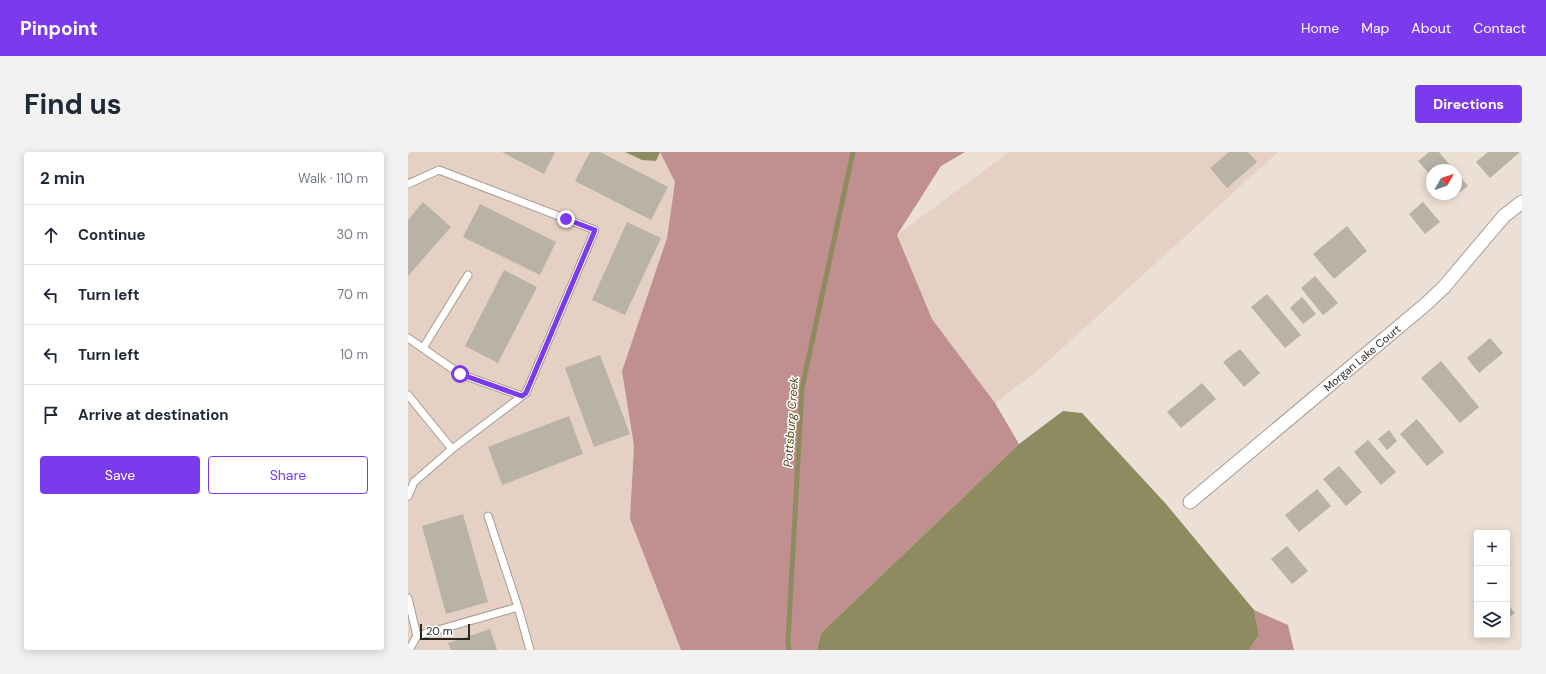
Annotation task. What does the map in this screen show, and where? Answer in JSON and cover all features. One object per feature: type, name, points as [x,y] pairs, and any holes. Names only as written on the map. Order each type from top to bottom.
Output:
[{"type":"street","name":"Morgan Lake Court","points":[[1190,502],[1426,304],[1449,281],[1504,216],[1522,202]]},
{"type":"lane","points":[[408,184],[439,170],[595,230],[526,393],[452,449],[414,482],[408,496]]},
{"type":"lane","points":[[423,348],[468,275]]},
{"type":"lane","points":[[408,338],[460,374],[522,396]]},
{"type":"lane","points":[[408,395],[452,449]]},
{"type":"lane","points":[[488,516],[518,607],[530,650]]},
{"type":"lane","points":[[408,598],[417,636],[409,650]]},
{"type":"lane","points":[[417,636],[518,607]]},
{"type":"shaded area","points":[[408,152],[625,152],[642,160],[656,161],[660,152],[675,182],[667,238],[622,371],[634,446],[630,519],[681,650],[408,650]]},
{"type":"shaded area","points":[[625,152],[660,152],[656,161],[642,160]]},
{"type":"shaded area","points":[[660,152],[965,152],[941,166],[897,235],[932,319],[995,403],[1019,444],[821,633],[817,650],[681,650],[630,519],[634,446],[622,371],[667,238],[675,182]]},
{"type":"shaded area","points":[[1009,152],[1278,152],[1036,372],[995,403],[932,319],[897,235]]},
{"type":"shaded area","points":[[1063,411],[1082,413],[1166,504],[1254,610],[1259,635],[1249,650],[817,650],[821,633],[1019,444]]},
{"type":"shaded area","points":[[1254,610],[1288,625],[1294,650],[1249,650],[1259,635]]},
{"type":"building","points":[[502,152],[555,152],[544,174]]},
{"type":"building","points":[[590,152],[600,152],[668,187],[651,220],[575,181]]},
{"type":"building","points":[[1229,152],[1248,152],[1257,162],[1227,188],[1210,168]]},
{"type":"building","points":[[1429,152],[1439,152],[1449,164],[1426,164],[1426,170],[1418,161]]},
{"type":"building","points":[[1488,152],[1520,152],[1490,178],[1476,162]]},
{"type":"building","points":[[1462,179],[1468,186],[1462,191]]},
{"type":"building","points":[[423,202],[451,227],[408,276],[408,220]]},
{"type":"building","points":[[1423,202],[1440,222],[1425,234],[1409,214]]},
{"type":"building","points":[[480,204],[556,242],[540,275],[463,237]]},
{"type":"building","points":[[627,222],[661,238],[625,315],[592,300]]},
{"type":"building","points":[[1347,226],[1367,251],[1334,279],[1313,254]]},
{"type":"building","points":[[504,270],[537,287],[498,363],[465,346]]},
{"type":"building","points":[[1315,276],[1338,303],[1323,315],[1301,288]]},
{"type":"building","points":[[1267,294],[1301,335],[1285,348],[1251,307]]},
{"type":"building","points":[[1302,297],[1316,314],[1303,324],[1290,308]]},
{"type":"building","points":[[1490,338],[1503,353],[1479,373],[1467,358]]},
{"type":"building","points":[[1240,349],[1260,373],[1244,387],[1223,362]]},
{"type":"building","points":[[600,355],[630,434],[594,447],[565,368]]},
{"type":"building","points":[[1441,361],[1479,407],[1460,423],[1421,378]]},
{"type":"building","points":[[1202,383],[1216,399],[1181,428],[1167,412]]},
{"type":"building","points":[[569,416],[583,454],[502,485],[488,447]]},
{"type":"building","points":[[1417,419],[1444,452],[1427,466],[1400,434]]},
{"type":"building","points":[[1389,430],[1397,441],[1387,450],[1378,439]]},
{"type":"building","points":[[1368,440],[1396,472],[1381,485],[1354,452]]},
{"type":"building","points":[[1339,466],[1362,492],[1346,506],[1323,479]]},
{"type":"building","points":[[1317,489],[1331,506],[1299,532],[1285,515]]},
{"type":"building","points":[[463,514],[488,602],[446,614],[422,526]]},
{"type":"building","points":[[1287,546],[1308,571],[1292,584],[1271,559]]},
{"type":"building","points":[[1510,607],[1515,613],[1510,617]]},
{"type":"building","points":[[490,629],[497,650],[451,650],[448,643]]},
{"type":"waterway","name":"Pottsburg Creek","points":[[789,650],[788,641],[802,388],[853,152]]},
{"type":"route","points":[[460,374],[522,396],[526,393],[595,230],[566,219]]}]
